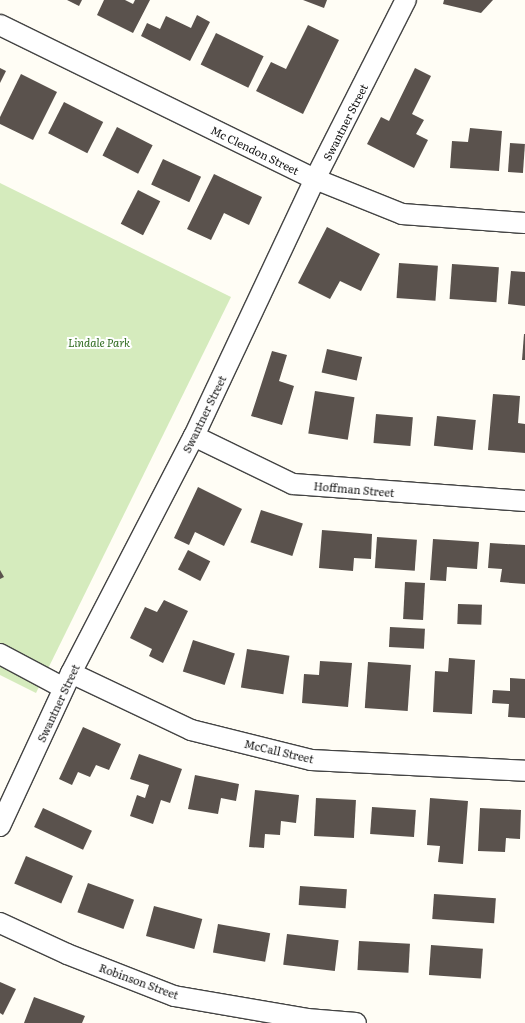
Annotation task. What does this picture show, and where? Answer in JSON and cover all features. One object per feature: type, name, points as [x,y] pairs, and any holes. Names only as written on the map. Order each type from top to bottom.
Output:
[{"type":"street","name":"Swantner Street","points":[[0,826],[68,681],[194,436],[316,179],[406,0]]},
{"type":"street","name":"Mc Clendon Street","points":[[0,25],[316,179],[402,214],[525,223]]},
{"type":"street","name":"Hoffman Street","points":[[194,436],[293,484],[525,501]]},
{"type":"street","name":"McCall Street","points":[[0,654],[191,730],[310,760],[525,772]]},
{"type":"street","name":"Robinson Street","points":[[0,923],[67,954],[174,996],[308,1019],[356,1023]]},
{"type":"green space","name":"Lindale Park","points":[[0,183],[231,297],[36,693],[0,675]]},
{"type":"building","points":[[67,0],[82,0],[79,6]]},
{"type":"building","points":[[104,0],[125,0],[133,4],[135,0],[150,0],[133,33],[97,15]]},
{"type":"building","points":[[303,0],[327,0],[324,8]]},
{"type":"building","points":[[444,0],[493,0],[481,13],[443,4]]},
{"type":"building","points":[[197,15],[210,22],[190,61],[141,36],[147,23],[160,29],[166,16],[191,28]]},
{"type":"building","points":[[308,25],[339,40],[303,114],[256,91],[271,62],[286,69]]},
{"type":"building","points":[[216,33],[264,56],[248,88],[201,64]]},
{"type":"building","points":[[0,68],[6,71],[0,83]]},
{"type":"building","points":[[415,68],[431,76],[412,114],[424,120],[416,134],[428,140],[414,168],[367,144],[381,117],[389,121]]},
{"type":"building","points":[[21,74],[57,92],[33,140],[0,124],[0,117]]},
{"type":"building","points":[[64,102],[103,122],[87,153],[48,133]]},
{"type":"building","points":[[117,127],[153,145],[138,174],[102,156]]},
{"type":"building","points":[[470,128],[502,131],[499,171],[450,168],[452,141],[468,142]]},
{"type":"building","points":[[510,143],[525,144],[523,173],[508,172]]},
{"type":"building","points":[[163,159],[201,177],[189,202],[151,184]]},
{"type":"building","points":[[214,174],[262,197],[249,225],[224,213],[211,240],[187,229]]},
{"type":"building","points":[[138,190],[160,201],[143,235],[121,224]]},
{"type":"building","points":[[327,227],[380,254],[361,291],[340,281],[330,299],[298,283]]},
{"type":"building","points":[[399,263],[438,266],[435,301],[397,298]]},
{"type":"building","points":[[452,264],[499,267],[496,302],[450,299]]},
{"type":"building","points":[[511,271],[525,272],[525,306],[508,304]]},
{"type":"building","points":[[524,334],[525,360],[522,360]]},
{"type":"building","points":[[327,349],[362,357],[357,380],[322,372]]},
{"type":"building","points":[[272,351],[287,355],[279,381],[294,386],[282,425],[251,416]]},
{"type":"building","points":[[315,391],[355,397],[348,440],[308,433]]},
{"type":"building","points":[[493,394],[520,396],[518,423],[525,424],[525,453],[488,450]]},
{"type":"building","points":[[376,414],[413,417],[410,446],[373,443]]},
{"type":"building","points":[[437,416],[476,420],[473,450],[434,446]]},
{"type":"building","points":[[198,487],[242,509],[224,546],[195,532],[189,545],[174,538]]},
{"type":"building","points":[[261,510],[303,524],[292,556],[250,542]]},
{"type":"building","points":[[322,530],[372,534],[371,559],[354,558],[353,571],[319,568]]},
{"type":"building","points":[[377,537],[417,540],[415,571],[375,568]]},
{"type":"building","points":[[433,539],[479,542],[477,569],[447,567],[446,581],[430,580]]},
{"type":"building","points":[[490,543],[525,545],[525,584],[500,582],[502,569],[488,568]]},
{"type":"building","points":[[188,550],[210,561],[200,581],[178,570]]},
{"type":"building","points":[[0,570],[4,577],[0,579]]},
{"type":"building","points":[[405,582],[425,583],[423,620],[403,619]]},
{"type":"building","points":[[164,600],[188,611],[163,663],[149,656],[152,649],[130,638],[145,607],[157,612]]},
{"type":"building","points":[[458,604],[482,605],[481,625],[457,624]]},
{"type":"building","points":[[390,627],[425,629],[424,649],[389,647]]},
{"type":"building","points":[[193,640],[235,654],[225,685],[183,671]]},
{"type":"building","points":[[247,649],[289,656],[283,694],[241,688]]},
{"type":"building","points":[[449,658],[475,660],[472,714],[433,712],[435,671],[448,672]]},
{"type":"building","points":[[320,661],[352,663],[348,707],[302,703],[304,674],[319,675]]},
{"type":"building","points":[[368,662],[411,665],[408,711],[365,708]]},
{"type":"building","points":[[510,678],[525,679],[525,718],[508,717],[509,704],[492,703],[493,690],[510,691]]},
{"type":"building","points":[[83,727],[121,744],[109,770],[96,765],[90,777],[78,772],[72,785],[59,779]]},
{"type":"building","points":[[139,754],[182,769],[170,803],[161,800],[153,824],[130,816],[137,795],[145,798],[149,785],[130,779]]},
{"type":"building","points":[[195,775],[239,784],[236,801],[221,798],[218,814],[188,809]]},
{"type":"building","points":[[255,790],[299,795],[296,823],[281,821],[280,835],[265,834],[264,848],[249,847]]},
{"type":"building","points":[[316,798],[356,800],[354,838],[314,836]]},
{"type":"building","points":[[430,798],[468,801],[463,864],[438,862],[440,846],[427,845]]},
{"type":"building","points":[[372,807],[416,810],[414,837],[370,834]]},
{"type":"building","points":[[43,808],[92,831],[83,850],[34,827]]},
{"type":"building","points":[[480,808],[521,810],[520,839],[506,838],[505,852],[478,851]]},
{"type":"building","points":[[26,856],[73,876],[61,904],[14,884]]},
{"type":"building","points":[[88,883],[134,900],[123,929],[77,912]]},
{"type":"building","points":[[300,886],[347,889],[346,908],[299,905]]},
{"type":"building","points":[[434,894],[496,898],[494,923],[432,919]]},
{"type":"building","points":[[154,906],[202,919],[194,949],[146,936]]},
{"type":"building","points":[[218,924],[270,933],[265,962],[213,953]]},
{"type":"building","points":[[287,934],[339,940],[335,971],[283,965]]},
{"type":"building","points":[[359,941],[410,944],[408,973],[357,970]]},
{"type":"building","points":[[431,945],[483,949],[481,979],[429,975]]},
{"type":"building","points":[[0,982],[16,989],[3,1015],[0,1013]]},
{"type":"building","points":[[34,997],[85,1016],[82,1023],[24,1023]]}]
